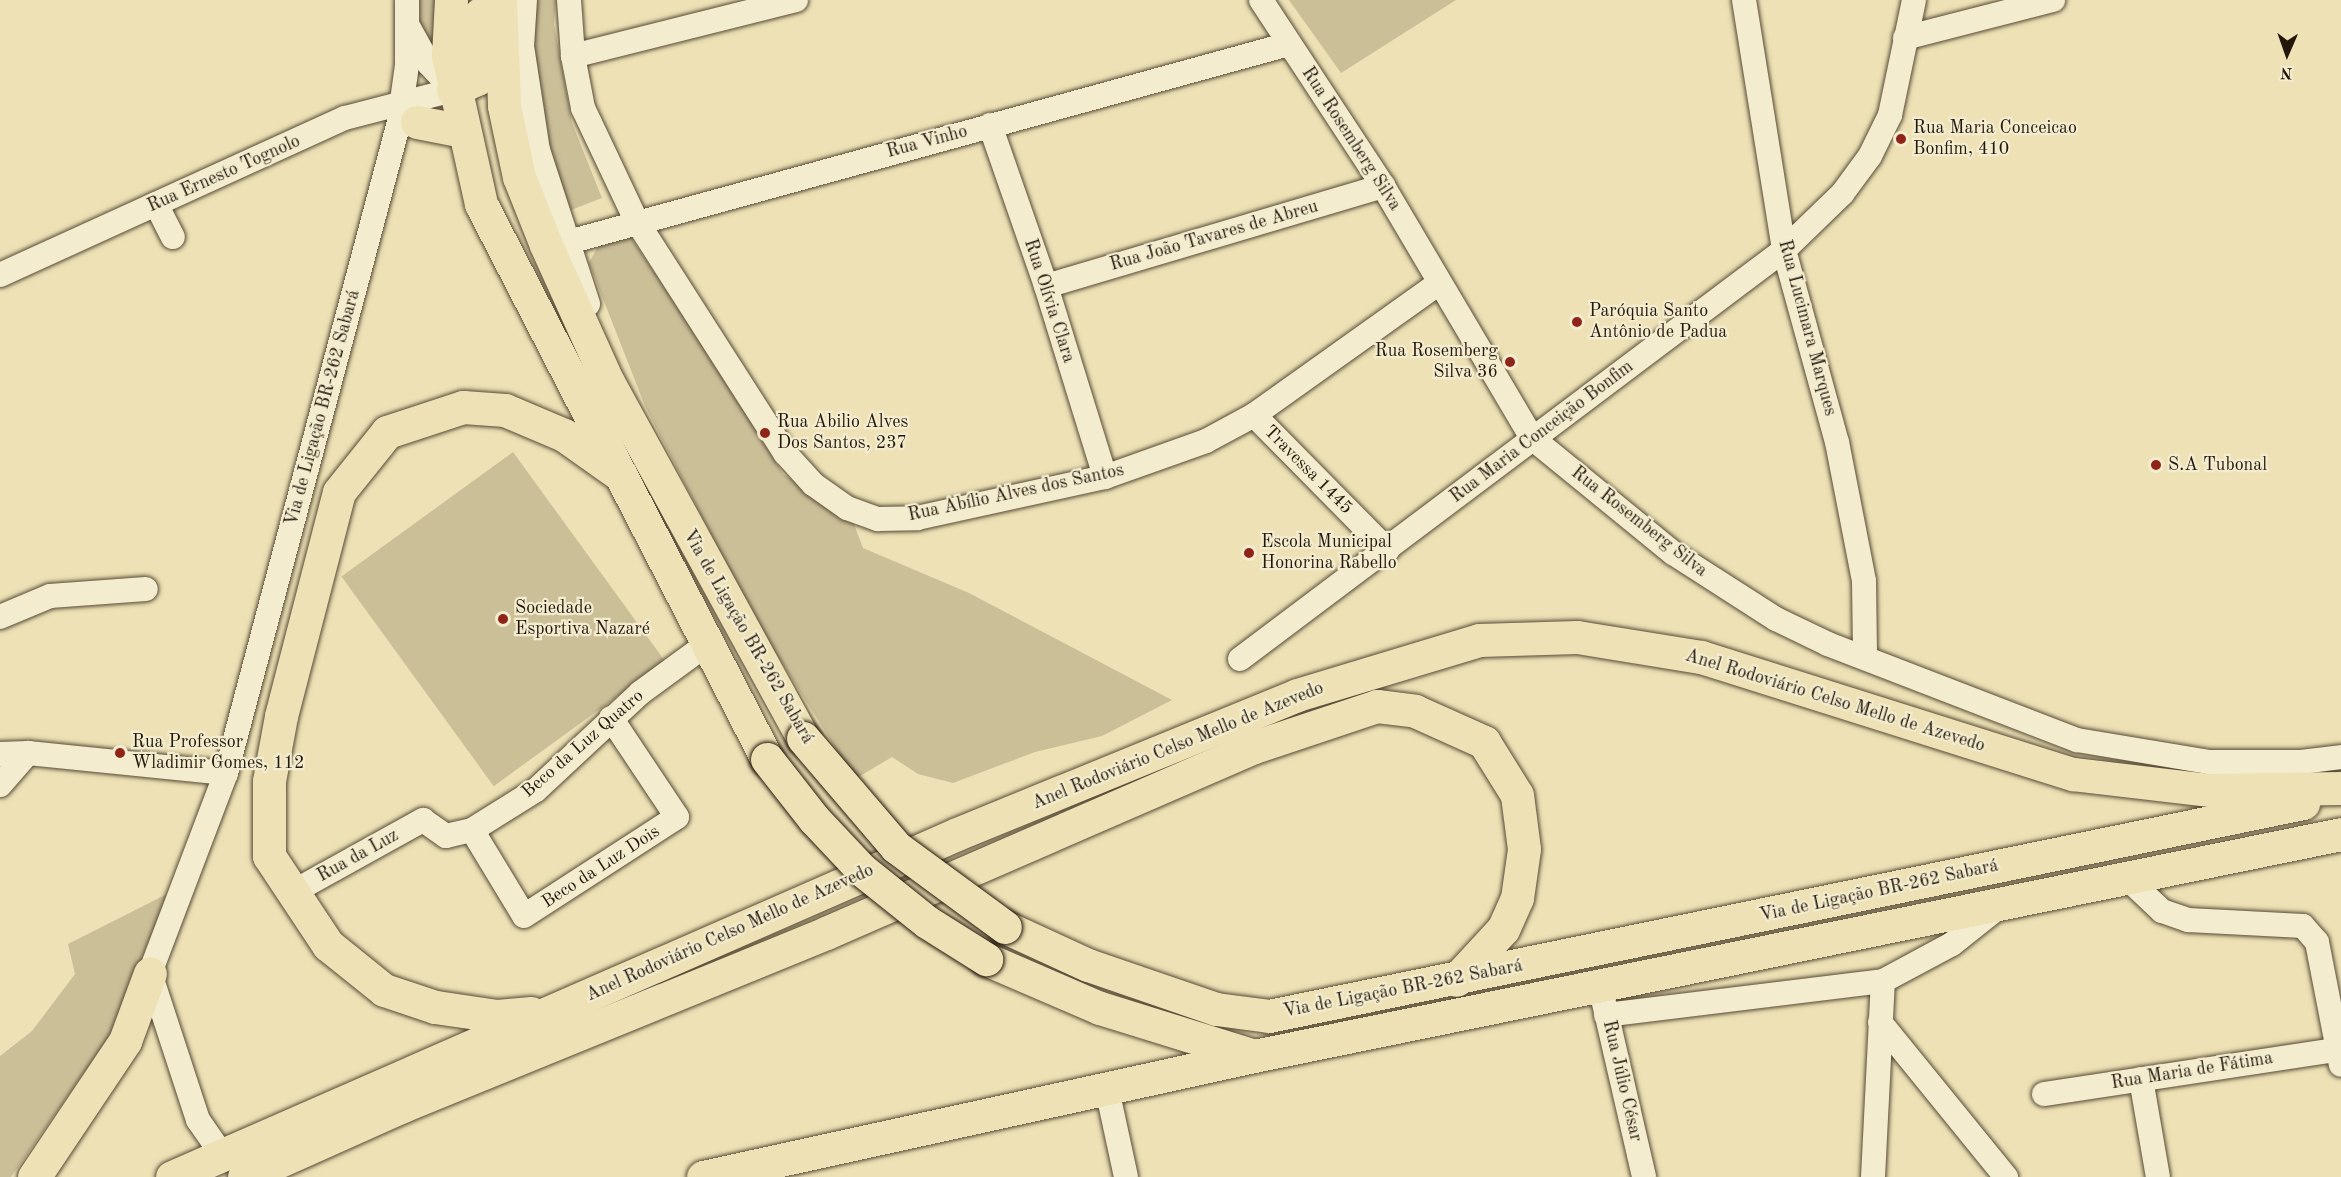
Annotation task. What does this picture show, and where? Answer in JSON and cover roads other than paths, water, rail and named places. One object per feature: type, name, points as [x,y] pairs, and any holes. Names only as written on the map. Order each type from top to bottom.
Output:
[{"type":"highway","name":"Via de Ligação BR-262 Sabará","points":[[451,0],[448,55],[453,90],[481,204],[616,472],[767,759],[814,819],[862,870],[927,922],[986,959],[1100,1008],[1254,1056]]},
{"type":"highway","points":[[453,90],[477,79],[482,0]]},
{"type":"highway","name":"Via de Ligação BR-262 Sabará","points":[[500,0],[504,106],[519,177],[608,382],[803,738],[897,848],[1005,927],[1089,965],[1216,1009],[1269,1016],[1456,980],[2323,784]]},
{"type":"highway","points":[[410,112],[463,131]]},
{"type":"highway","points":[[551,1011],[497,1016],[435,1007],[384,990],[328,945],[269,856],[269,781],[281,716],[339,492],[387,432],[464,407],[505,410],[564,435],[616,472]]},
{"type":"highway","name":"Anel Rodoviário Celso Mello de Azevedo","points":[[172,1177],[221,1153],[957,834],[1297,695],[1479,640],[1577,637],[1701,657],[2073,774],[2210,790],[2323,784]]},
{"type":"highway","points":[[244,1177],[405,1106],[826,933],[1254,747],[1377,706],[1415,711],[1484,742],[1517,795],[1524,849],[1517,898],[1503,929],[1456,980]]},
{"type":"highway","points":[[703,1177],[1254,1056],[1603,1000],[2003,903],[2341,834]]},
{"type":"highway","points":[[34,1177],[124,1041],[150,973]]},
{"type":"street","points":[[394,0],[429,64],[453,90]]},
{"type":"street","points":[[407,0],[410,112]]},
{"type":"street","name":"Via de Ligação BR-262 Sabará","points":[[525,0],[522,46],[537,150],[566,243],[595,321],[608,382]]},
{"type":"street","name":"Rua Abílio Alves dos Santos","points":[[569,0],[573,56],[583,108],[636,220],[785,453],[813,484],[847,508],[878,519],[917,518],[1105,477],[1206,441],[1254,415],[1439,283]]},
{"type":"street","points":[[573,56],[796,0]]},
{"type":"street","name":"Rua Rosemberg Silva","points":[[1261,0],[1383,186],[1532,438],[1673,553],[1776,619],[1828,644],[1865,656],[2077,740],[2323,784],[2341,757]]},
{"type":"street","name":"Rua Lucimara Marques","points":[[1744,0],[1784,250],[1837,442],[1864,581],[1865,656]]},
{"type":"street","name":"Rua Maria Conceição Bonfim","points":[[1240,659],[1784,250],[1842,194],[1870,156],[1890,115],[1914,0]]},
{"type":"street","points":[[1905,38],[2053,0]]},
{"type":"street","name":"Rua Vinho","points":[[566,243],[636,220],[1289,44]]},
{"type":"street","name":"Rua Ernesto Tognolo","points":[[0,275],[345,118],[410,112],[453,90]]},
{"type":"street","name":"Via de Ligação BR-262 Sabará","points":[[150,973],[226,773],[392,150],[410,112]]},
{"type":"street","name":"Rua Olívia Clara","points":[[990,125],[1046,286],[1105,477]]},
{"type":"street","name":"Rua João Tavares de Abreu","points":[[1046,286],[1383,186]]},
{"type":"street","points":[[156,204],[173,237]]},
{"type":"street","name":"Travessa 1445","points":[[1254,415],[1387,550]]},
{"type":"street","points":[[0,618],[50,596],[146,589]]},
{"type":"street","name":"Beco da Luz Quatro","points":[[423,820],[446,836],[472,830],[536,790],[611,718],[707,644]]},
{"type":"street","name":"Beco da Luz Dois","points":[[472,830],[524,916],[677,817],[611,718]]},
{"type":"street","points":[[0,785],[28,753]]},
{"type":"street","points":[[0,754],[28,753],[226,773]]},
{"type":"street","name":"Rua da Luz","points":[[293,892],[423,820]]},
{"type":"street","points":[[2127,878],[2162,911],[2188,920],[2303,926],[2318,942],[2340,1055]]},
{"type":"street","points":[[1603,1000],[1882,981],[1952,944],[2003,903]]},
{"type":"street","points":[[150,973],[198,1120],[221,1153]]},
{"type":"street","points":[[1873,1177],[1882,981]]},
{"type":"street","name":"Rua Júlio César","points":[[1603,1000],[1644,1177]]},
{"type":"street","points":[[1880,1022],[2006,1177]]},
{"type":"street","name":"Rua Maria de Fátima","points":[[2044,1094],[2142,1079],[2340,1055]]},
{"type":"street","points":[[2142,1079],[2158,1177]]},
{"type":"street","points":[[1107,1089],[1126,1177]]},
{"type":"place","name":"Rua Maria Conceicao Bonfim, 410","points":[[1901,139]]},
{"type":"place","name":"Paróquia Santo Antônio de Padua","points":[[1577,322]]},
{"type":"place","name":"Rua Rosemberg Silva 36","points":[[1510,362]]},
{"type":"place","name":"Rua Abilio Alves Dos Santos, 237","points":[[765,433]]},
{"type":"place","name":"S.A Tubonal","points":[[2156,465]]},
{"type":"place","name":"Escola Municipal Honorina Rabello","points":[[1249,553]]},
{"type":"place","name":"Sociedade Esportiva Nazaré","points":[[503,619]]},
{"type":"place","name":"Rua Professor Wladimir Gomes, 112","points":[[120,753]]}]
